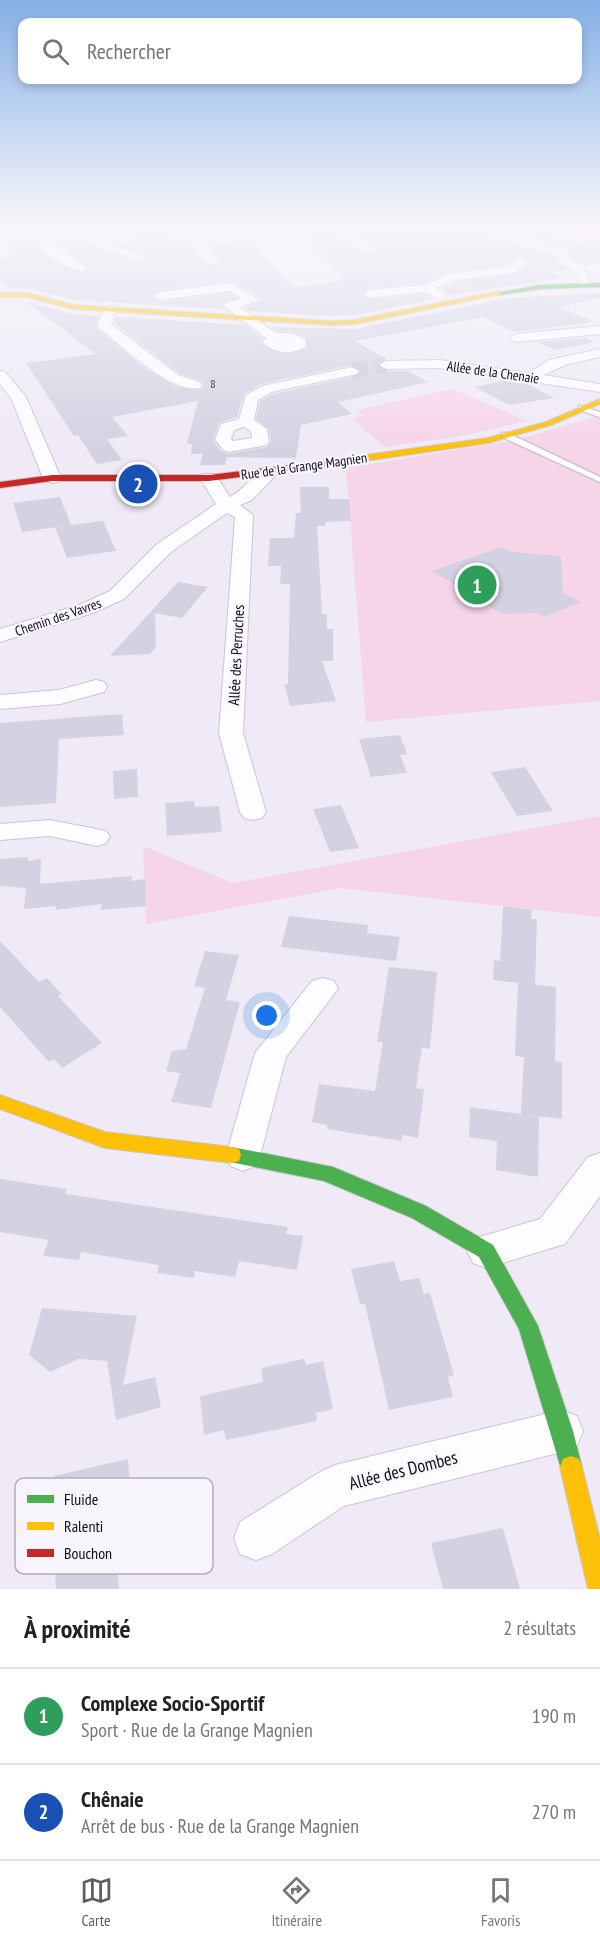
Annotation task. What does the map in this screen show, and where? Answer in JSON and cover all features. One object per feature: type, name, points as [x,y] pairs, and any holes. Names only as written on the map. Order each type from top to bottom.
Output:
[{"type":"street","points":[[51,301],[74,307],[110,310],[329,323],[355,322],[464,301]]},
{"type":"street","points":[[248,301],[228,305],[273,337]]},
{"type":"street","points":[[110,310],[104,325],[173,378],[195,385]]},
{"type":"street","points":[[516,338],[600,330]]},
{"type":"street","points":[[532,378],[539,369],[553,363],[600,353]]},
{"type":"street","name":"Allée de la Chenaie","points":[[386,365],[440,364],[600,388]]},
{"type":"street","points":[[246,422],[251,398],[267,389],[352,371]]},
{"type":"street","points":[[0,375],[18,397],[52,478]]},
{"type":"street","points":[[0,399],[18,397]]},
{"type":"street","name":"Rue de la Grange Magnien","points":[[0,485],[52,478],[209,478],[268,472],[505,435],[542,426],[600,401]]},
{"type":"street","name":"Chemin des Vavres","points":[[0,636],[86,609],[117,595],[164,548],[226,505],[246,496],[268,472]]},
{"type":"street","points":[[209,478],[226,505]]},
{"type":"street","name":"Allée des Perruches","points":[[226,505],[244,515],[231,733],[253,812]]},
{"type":"street","points":[[0,702],[60,697],[96,687]]},
{"type":"street","points":[[0,832],[50,828],[97,837]]},
{"type":"street","points":[[243,1156],[271,1053],[323,989]]},
{"type":"street","points":[[0,1102],[105,1140],[243,1156],[326,1173],[419,1212],[486,1251],[528,1326],[562,1431],[600,1589]]},
{"type":"street","points":[[486,1251],[552,1232],[600,1168]]},
{"type":"street","name":"Allée des Dombes","points":[[256,1538],[335,1487],[562,1431]]},
{"type":"lane","points":[[582,408],[600,415]]},
{"type":"lane","points":[[505,435],[600,480]]},
{"type":"shaded area","points":[[452,389],[528,421],[456,437],[385,447],[351,419],[363,416],[357,410]]},
{"type":"shaded area","points":[[600,415],[600,701],[366,722],[346,468],[516,440]]},
{"type":"shaded area","points":[[600,816],[600,917],[340,888],[146,924],[143,846],[233,883]]},
{"type":"building","points":[[93,301],[228,301],[220,304],[224,309]]},
{"type":"building","points":[[258,301],[423,301],[355,315],[329,316],[248,311],[244,308]]},
{"type":"building","points":[[493,301],[586,301],[559,307],[595,322],[515,332],[483,317],[355,341],[386,359],[377,364],[385,371],[408,371],[428,382],[338,402],[352,414],[301,425],[296,458],[227,457],[225,465],[200,465],[203,454],[191,454],[192,444],[187,444],[198,401],[112,417],[128,436],[107,439],[122,460],[97,464],[78,435],[74,436],[26,363],[96,354],[27,302],[73,314],[99,316],[95,324],[97,329],[146,369],[175,386],[200,390],[204,386],[202,381],[179,373],[114,323],[116,317],[245,325],[263,339],[261,343],[266,348],[290,354],[307,348],[307,338],[293,331],[277,331],[271,327],[355,329]],"holes":[[[352,365],[361,370],[357,376],[273,394],[260,401],[256,419],[269,429],[271,442],[267,447],[228,454],[221,451],[213,440],[219,423],[237,417],[244,394],[261,384]]]},
{"type":"building","points":[[585,338],[595,342],[555,350],[537,342]]},
{"type":"building","points":[[507,380],[526,383],[554,398],[509,405],[475,387]]},
{"type":"building","points":[[300,487],[329,487],[329,499],[349,499],[351,521],[325,522],[325,526],[317,526],[322,614],[327,614],[327,629],[333,629],[333,661],[322,661],[336,701],[290,706],[284,684],[288,684],[290,584],[280,584],[281,566],[268,566],[270,538],[294,538],[296,513],[301,513]]},
{"type":"building","points":[[60,497],[71,525],[22,532],[13,503]]},
{"type":"building","points":[[103,521],[116,551],[67,558],[55,527]]},
{"type":"building","points":[[501,547],[511,552],[561,556],[563,589],[560,591],[581,602],[544,617],[537,613],[502,614],[432,571]]},
{"type":"building","points":[[178,582],[208,587],[182,618],[155,613],[156,647],[150,654],[110,656]]},
{"type":"building","points":[[122,714],[124,735],[59,739],[56,803],[0,807],[0,723]]},
{"type":"building","points":[[400,735],[407,754],[400,755],[407,773],[371,777],[359,739]]},
{"type":"building","points":[[525,767],[553,811],[517,816],[491,772]]},
{"type":"building","points":[[137,769],[138,797],[114,799],[113,771]]},
{"type":"building","points":[[194,801],[195,807],[219,806],[222,832],[167,836],[165,803]]},
{"type":"building","points":[[341,805],[359,848],[330,852],[313,809]]},
{"type":"building","points":[[28,857],[28,861],[41,859],[40,884],[132,876],[132,881],[145,879],[146,906],[101,910],[101,904],[56,910],[56,906],[24,909],[26,888],[0,886],[0,859]]},
{"type":"building","points":[[503,906],[532,910],[531,919],[537,919],[535,985],[556,987],[555,1061],[562,1062],[562,1119],[525,1115],[539,1117],[538,1177],[496,1170],[497,1141],[469,1137],[470,1107],[521,1114],[524,1057],[515,1056],[518,983],[493,980],[494,960],[500,961]]},
{"type":"building","points":[[289,916],[368,925],[367,933],[400,937],[396,961],[281,947]]},
{"type":"building","points":[[0,941],[39,982],[47,978],[62,994],[58,996],[102,1043],[62,1068],[54,1059],[49,1062],[0,1007]]},
{"type":"building","points":[[205,951],[239,955],[226,1000],[240,1002],[211,1108],[171,1102],[180,1073],[166,1071],[172,1051],[186,1049],[205,988],[194,986]]},
{"type":"building","points":[[389,967],[437,972],[430,1049],[422,1047],[416,1088],[424,1089],[418,1138],[402,1135],[402,1141],[327,1129],[327,1125],[312,1122],[319,1084],[375,1091],[383,1042],[377,1042]]},
{"type":"building","points":[[0,1179],[67,1189],[65,1194],[288,1227],[286,1234],[303,1236],[297,1270],[239,1261],[235,1277],[195,1271],[194,1278],[157,1273],[159,1265],[81,1252],[79,1260],[43,1256],[49,1240],[0,1232]]},
{"type":"building","points":[[394,1261],[400,1281],[419,1278],[424,1294],[430,1293],[454,1375],[448,1377],[453,1397],[389,1410],[365,1304],[360,1304],[351,1269]]},
{"type":"building","points":[[42,1308],[137,1316],[123,1385],[155,1377],[161,1407],[116,1420],[107,1361],[79,1359],[50,1372],[29,1355]]},
{"type":"building","points":[[304,1359],[306,1365],[323,1361],[333,1409],[316,1413],[317,1421],[226,1440],[224,1430],[204,1435],[200,1396],[263,1382],[261,1368]]},
{"type":"building","points":[[128,1459],[130,1478],[54,1478],[54,1476]]},
{"type":"building","points":[[503,1528],[520,1589],[443,1589],[431,1543]]},
{"type":"building","points":[[55,1574],[118,1574],[119,1589],[56,1589]]},
{"type":"tunnel","points":[[352,371],[386,365]]},
{"type":"traffic: fast","points":[[232,1155],[326,1173],[419,1212],[486,1251],[528,1326],[562,1431],[571,1467]]},
{"type":"traffic: slow","points":[[51,301],[74,307],[329,323],[355,322],[459,301]]},
{"type":"traffic: slow","points":[[323,464],[461,445],[515,434],[548,424],[600,401]]},
{"type":"traffic: slow","points":[[0,1102],[105,1140],[232,1155]]},
{"type":"traffic: slow","points":[[571,1467],[600,1589]]},
{"type":"traffic: jam","points":[[0,485],[52,478],[209,478],[323,464]]},
{"type":"place","name":"Chênaie","points":[[138,484]]},
{"type":"place","name":"Complexe Socio-Sportif","points":[[477,585]]}]
